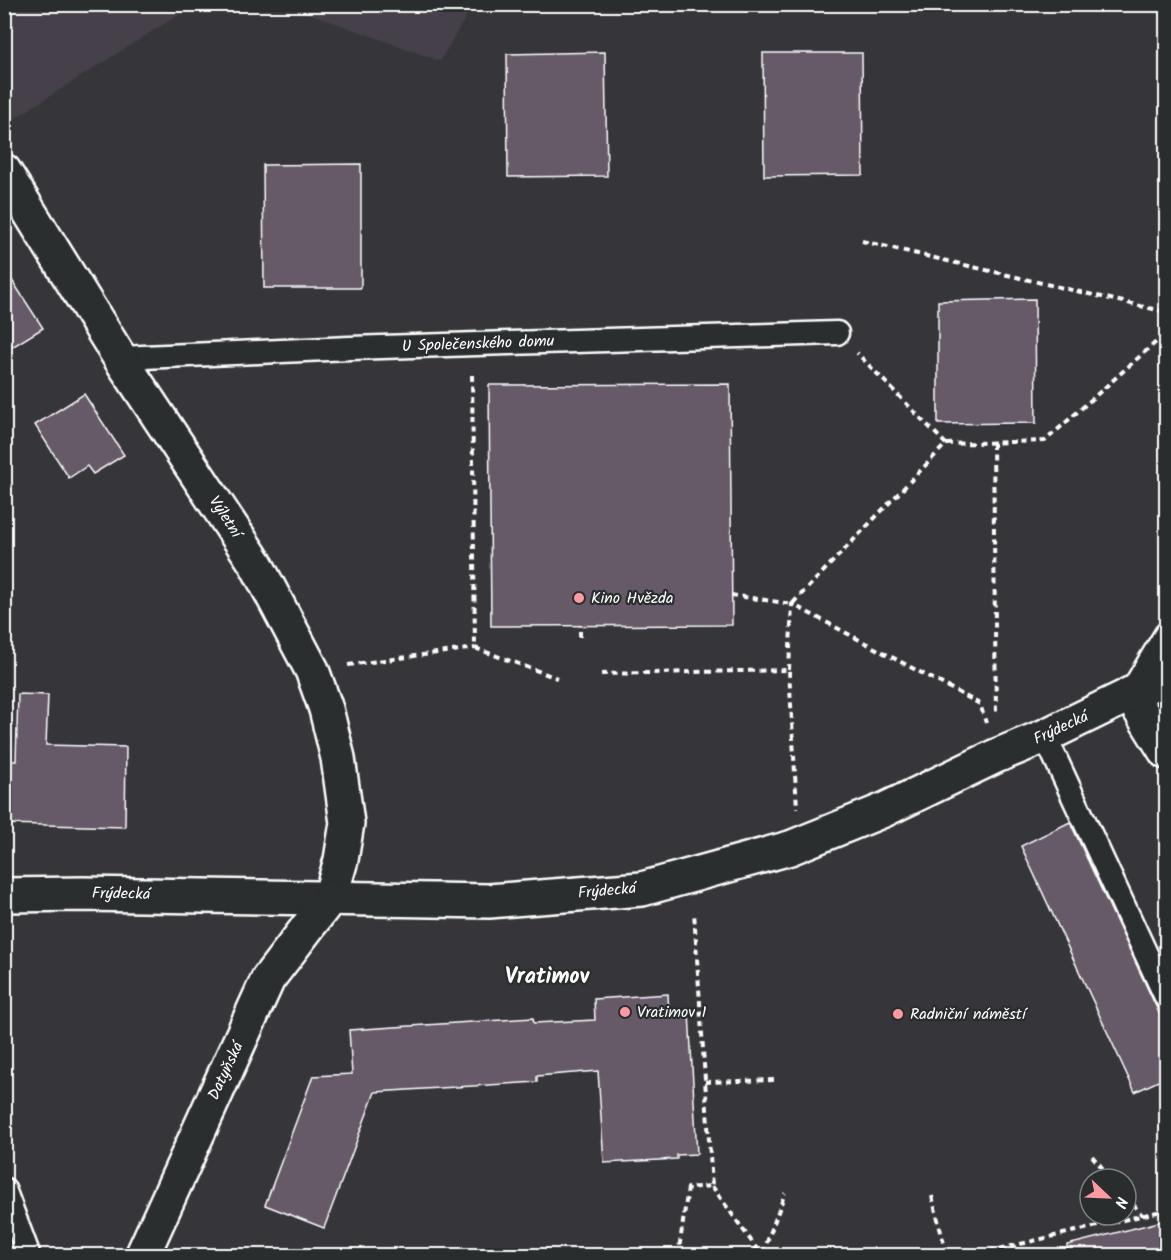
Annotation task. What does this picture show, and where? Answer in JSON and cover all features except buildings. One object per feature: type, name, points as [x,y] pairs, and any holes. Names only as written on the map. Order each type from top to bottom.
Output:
[{"type":"main road","name":"Výletní","points":[[4,171],[120,358],[256,564],[312,670],[326,709],[338,758],[347,823],[341,860],[330,898]]},
{"type":"main road","name":"Frýdecká","points":[[4,895],[83,894],[489,901],[642,889],[799,844],[884,810],[996,756],[1046,736],[1167,677]]},
{"type":"main road","points":[[1130,694],[1167,752]]},
{"type":"main road","name":"Datyňská","points":[[142,1256],[268,979],[330,898]]},
{"type":"lane","name":"U Společenského domu","points":[[120,358],[837,333]]},
{"type":"lane","points":[[1130,694],[1167,634]]},
{"type":"lane","points":[[1046,736],[1167,997]]},
{"type":"lane","points":[[4,1189],[29,1256]]},
{"type":"path","points":[[862,241],[1167,312]]},
{"type":"path","points":[[837,333],[946,444]]},
{"type":"path","points":[[799,844],[789,670],[792,604],[946,444],[1045,441],[1167,333]]},
{"type":"path","points":[[472,344],[475,648]]},
{"type":"path","points":[[993,442],[996,756]]},
{"type":"path","points":[[731,595],[792,604],[980,704],[996,756]]},
{"type":"path","points":[[580,626],[580,637]]},
{"type":"path","points":[[312,670],[475,648],[557,678]]},
{"type":"path","points":[[601,674],[789,670]]},
{"type":"path","points":[[691,875],[712,1186],[762,1255]]},
{"type":"path","points":[[705,1082],[776,1080]]},
{"type":"path","points":[[1092,1156],[1102,1167]]},
{"type":"path","points":[[678,1256],[687,1188],[712,1186]]},
{"type":"path","points":[[762,1255],[785,1193]]},
{"type":"path","points":[[932,1197],[947,1256]]},
{"type":"path","points":[[1138,1210],[1143,1216]]},
{"type":"path","points":[[969,1256],[1167,1210]]},
{"type":"shaded area","points":[[5,4],[194,5],[12,120],[5,108]]},
{"type":"shaded area","points":[[473,4],[440,61],[286,5]]},
{"type":"place","name":"Kino Hvězda","points":[[579,598]]},
{"type":"place","name":"Vratimov 1","points":[[625,1012]]},
{"type":"place","name":"Radniční náměstí","points":[[898,1014]]},
{"type":"district","name":"Vratimov","points":[[547,977]]}]
